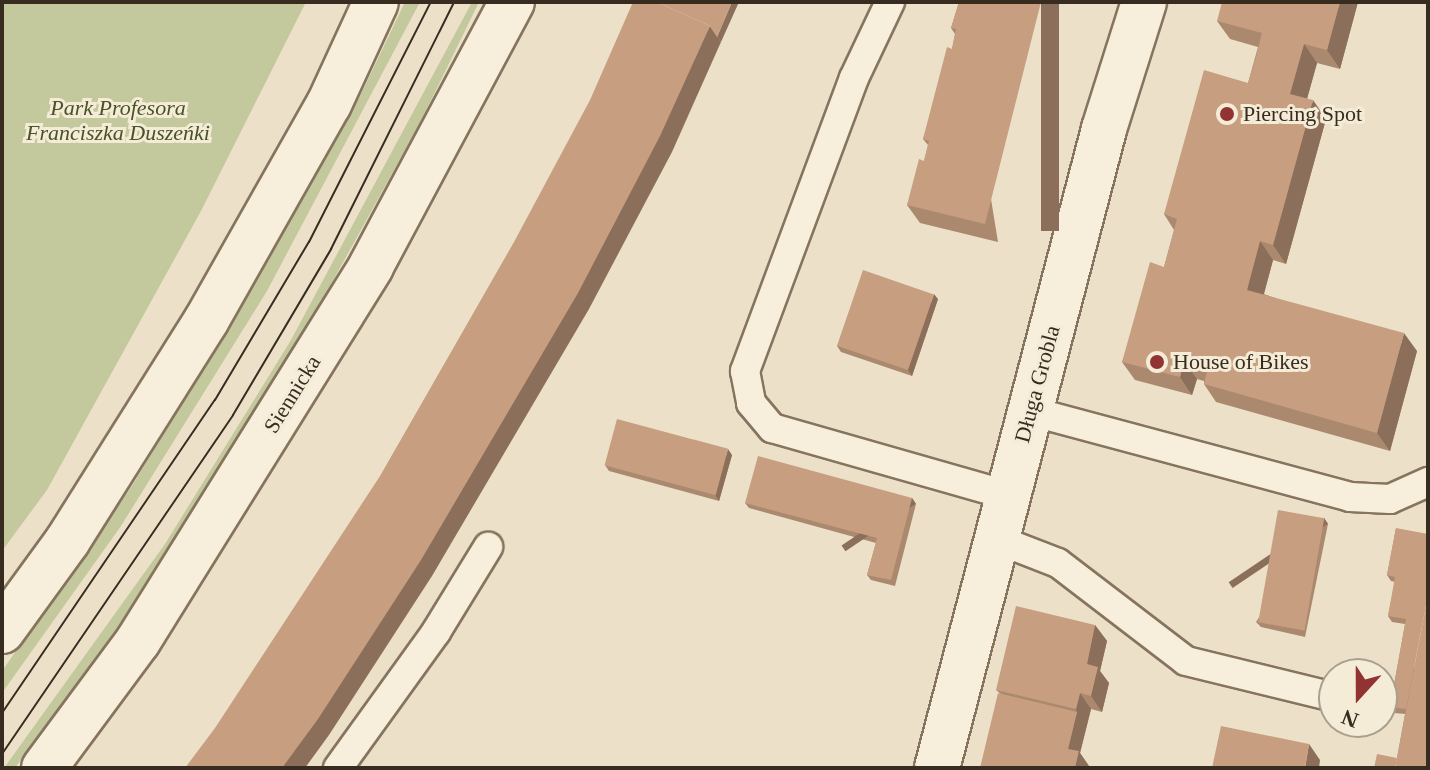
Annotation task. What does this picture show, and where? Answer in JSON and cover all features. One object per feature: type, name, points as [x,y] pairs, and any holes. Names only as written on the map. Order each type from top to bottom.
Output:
[{"type":"street","points":[[2,631],[68,540],[206,321],[329,104],[376,2]]},
{"type":"street","name":"Siennicka","points":[[44,768],[138,641],[371,266],[512,2]]},
{"type":"street","name":"Długa Grobla","points":[[937,768],[1104,129],[1144,2]]},
{"type":"lane","points":[[890,2],[854,78],[745,371],[751,403],[772,428],[1007,495]]},
{"type":"lane","points":[[1030,411],[1350,497],[1390,499],[1428,482]]},
{"type":"lane","points":[[996,539],[1058,563],[1186,661],[1318,693]]},
{"type":"lane","points":[[338,768],[436,632],[488,547]]},
{"type":"green space","name":"Park Profesora Franciszka Duszeńki","points":[[2,2],[306,2],[201,211],[47,490],[2,551]]},
{"type":"green space","points":[[405,2],[420,2],[267,291],[121,526],[2,693],[2,671],[132,486],[242,304],[361,94]]},
{"type":"green space","points":[[472,2],[479,2],[420,123],[298,344],[130,610],[15,768],[4,768],[165,544],[291,340]]},
{"type":"building","points":[[633,2],[657,2],[710,26],[660,136],[578,293],[421,560],[318,719],[282,768],[185,768],[215,728],[380,476],[514,242],[590,100]]},
{"type":"building","points":[[657,2],[732,2],[717,37],[710,26]]},
{"type":"building","points":[[959,2],[1041,2],[985,224],[907,205],[919,159],[924,161],[929,141],[923,139],[947,47],[952,49],[956,29],[951,28]]},
{"type":"building","points":[[1222,2],[1340,2],[1327,50],[1304,44],[1290,94],[1313,100],[1273,245],[1260,241],[1247,290],[1404,333],[1377,433],[1204,384],[1208,367],[1184,361],[1180,377],[1122,362],[1150,262],[1164,267],[1177,219],[1164,214],[1204,70],[1248,83],[1256,57],[1262,33],[1217,21]]},
{"type":"building","points":[[863,270],[934,294],[908,370],[837,346]]},
{"type":"building","points":[[617,419],[728,449],[716,495],[605,465]]},
{"type":"building","points":[[758,456],[912,498],[891,580],[867,575],[877,538],[745,503]]},
{"type":"building","points":[[1278,510],[1324,518],[1304,630],[1258,622]]},
{"type":"building","points":[[1396,528],[1428,534],[1428,595],[1406,709],[1398,708],[1398,663],[1406,619],[1388,616],[1395,577],[1387,575]]},
{"type":"building","points":[[1428,595],[1428,768],[1395,768]]},
{"type":"building","points":[[1016,606],[1095,625],[1087,664],[1098,667],[1091,696],[1080,693],[1076,709],[996,690]]},
{"type":"building","points":[[998,693],[1077,712],[1068,749],[1079,751],[1075,768],[980,768]]},
{"type":"building","points":[[1221,726],[1309,744],[1305,768],[1212,768]]},
{"type":"building","points":[[1377,754],[1397,758],[1395,768],[1374,768]]},
{"type":"tram line","points":[[2,713],[215,400],[309,242],[431,2]]},
{"type":"tram line","points":[[2,754],[233,415],[331,249],[454,2]]},
{"type":"place","name":"Piercing Spot","points":[[1227,114]]},
{"type":"place","name":"House of Bikes","points":[[1157,362]]}]
